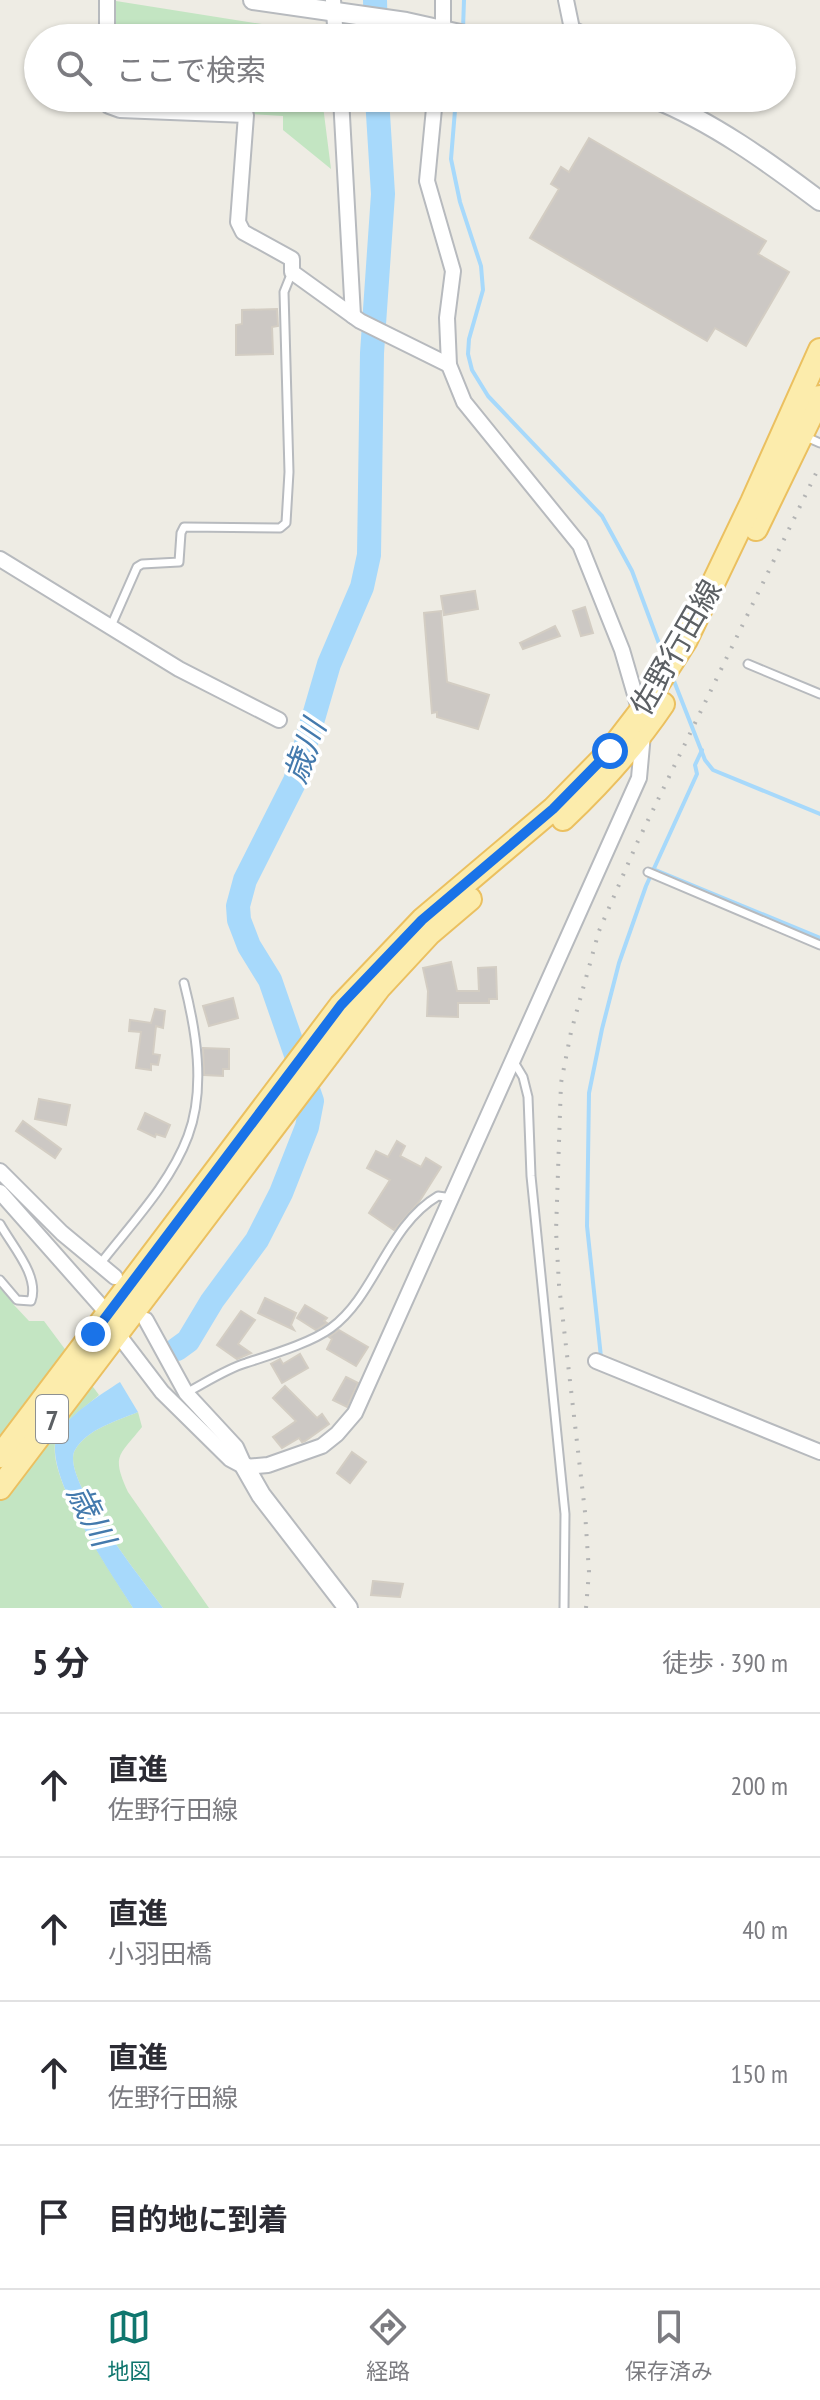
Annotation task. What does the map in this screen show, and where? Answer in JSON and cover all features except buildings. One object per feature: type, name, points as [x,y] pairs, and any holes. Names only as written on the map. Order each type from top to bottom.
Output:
[{"type":"main road","name":"佐野行田線","points":[[641,723],[686,640],[820,350]]},
{"type":"main road","name":"佐野行田線","points":[[327,1039],[430,933],[559,823],[603,781],[641,723],[698,647],[811,439],[820,397]]},
{"type":"main road","name":"7","points":[[0,1488],[272,1095],[327,1039]]},
{"type":"main road","name":"7","points":[[0,1456],[106,1333],[277,1121],[327,1039]]},
{"type":"street","points":[[107,0],[107,24]]},
{"type":"street","points":[[253,0],[336,9],[405,24]]},
{"type":"street","points":[[442,24],[443,0]]},
{"type":"street","points":[[566,0],[571,24]]},
{"type":"street","points":[[170,112],[246,115],[238,222],[243,232],[292,259],[292,272],[356,319],[449,365]]},
{"type":"street","points":[[342,112],[356,319]]},
{"type":"street","points":[[0,1192],[106,1333],[230,1459],[245,1467],[268,1465],[322,1446],[355,1413],[639,778],[641,723],[622,650],[580,545],[464,402],[449,365],[447,318],[453,271],[427,181],[434,112]]},
{"type":"street","points":[[695,112],[820,201]]},
{"type":"street","points":[[0,559],[179,669],[279,720]]},
{"type":"street","points":[[0,1171],[62,1233],[115,1277]]},
{"type":"street","points":[[146,1320],[186,1393],[236,1447],[261,1495],[348,1608]]},
{"type":"street","points":[[596,1361],[820,1452]]},
{"type":"lane","points":[[111,627],[137,567],[179,562],[184,527],[280,528],[286,523],[289,472],[284,292],[292,272]]},
{"type":"lane","points":[[748,664],[820,694]]},
{"type":"lane","points":[[648,872],[820,945]]},
{"type":"lane","points":[[100,1264],[161,1185],[189,1134],[194,1110],[197,1051],[184,983]]},
{"type":"lane","points":[[514,1062],[523,1077],[528,1097],[531,1176],[565,1514],[564,1608]]},
{"type":"lane","points":[[186,1393],[246,1363],[330,1329],[352,1308],[394,1240],[426,1203],[438,1196],[452,1198]]},
{"type":"lane","points":[[0,1224],[29,1273],[33,1285],[31,1301],[17,1300],[0,1280]]},
{"type":"green space","points":[[116,1],[261,24],[115,24]]},
{"type":"green space","points":[[324,112],[331,169],[283,130],[283,116],[252,114]]},
{"type":"green space","points":[[0,1281],[14,1305],[29,1321],[44,1321],[99,1395],[62,1428],[55,1450],[68,1496],[133,1608],[0,1608]]},
{"type":"green space","points":[[138,1412],[142,1427],[120,1456],[123,1480],[128,1492],[209,1608],[163,1608],[106,1530],[79,1483],[73,1464],[75,1450],[80,1443],[103,1426]]},
{"type":"water","points":[[120,1382],[138,1412],[87,1436],[75,1450],[73,1464],[79,1483],[106,1530],[163,1608],[133,1608],[95,1548],[59,1472],[55,1450],[58,1434],[77,1412]]},
{"type":"waterway","name":"歳川","points":[[375,0],[376,24]]},
{"type":"waterway","points":[[463,24],[464,0]]},
{"type":"waterway","name":"歳川","points":[[177,1349],[188,1341],[212,1301],[257,1240],[281,1193],[307,1127],[312,1101],[270,980],[249,946],[239,920],[238,906],[245,880],[295,781],[329,664],[362,587],[369,555],[372,353],[383,194],[378,112]]},
{"type":"waterway","points":[[455,112],[451,159],[460,202],[481,266],[483,290],[469,339],[468,354],[472,370],[488,396],[602,516],[632,571],[664,657]]},
{"type":"waterway","points":[[672,676],[705,760],[713,770],[820,814]]},
{"type":"waterway","points":[[601,1357],[587,1226],[589,1093],[619,963],[646,886],[697,774],[695,765],[702,750]]},
{"type":"waterway","points":[[653,869],[820,938]]},
{"type":"railway","points":[[586,1608],[589,1572],[585,1512],[559,1285],[556,1231],[561,1083],[571,1032],[599,931],[637,843],[820,465]]},
{"type":"route","points":[[93,1334],[341,1005],[410,931],[553,809],[610,751]]}]
